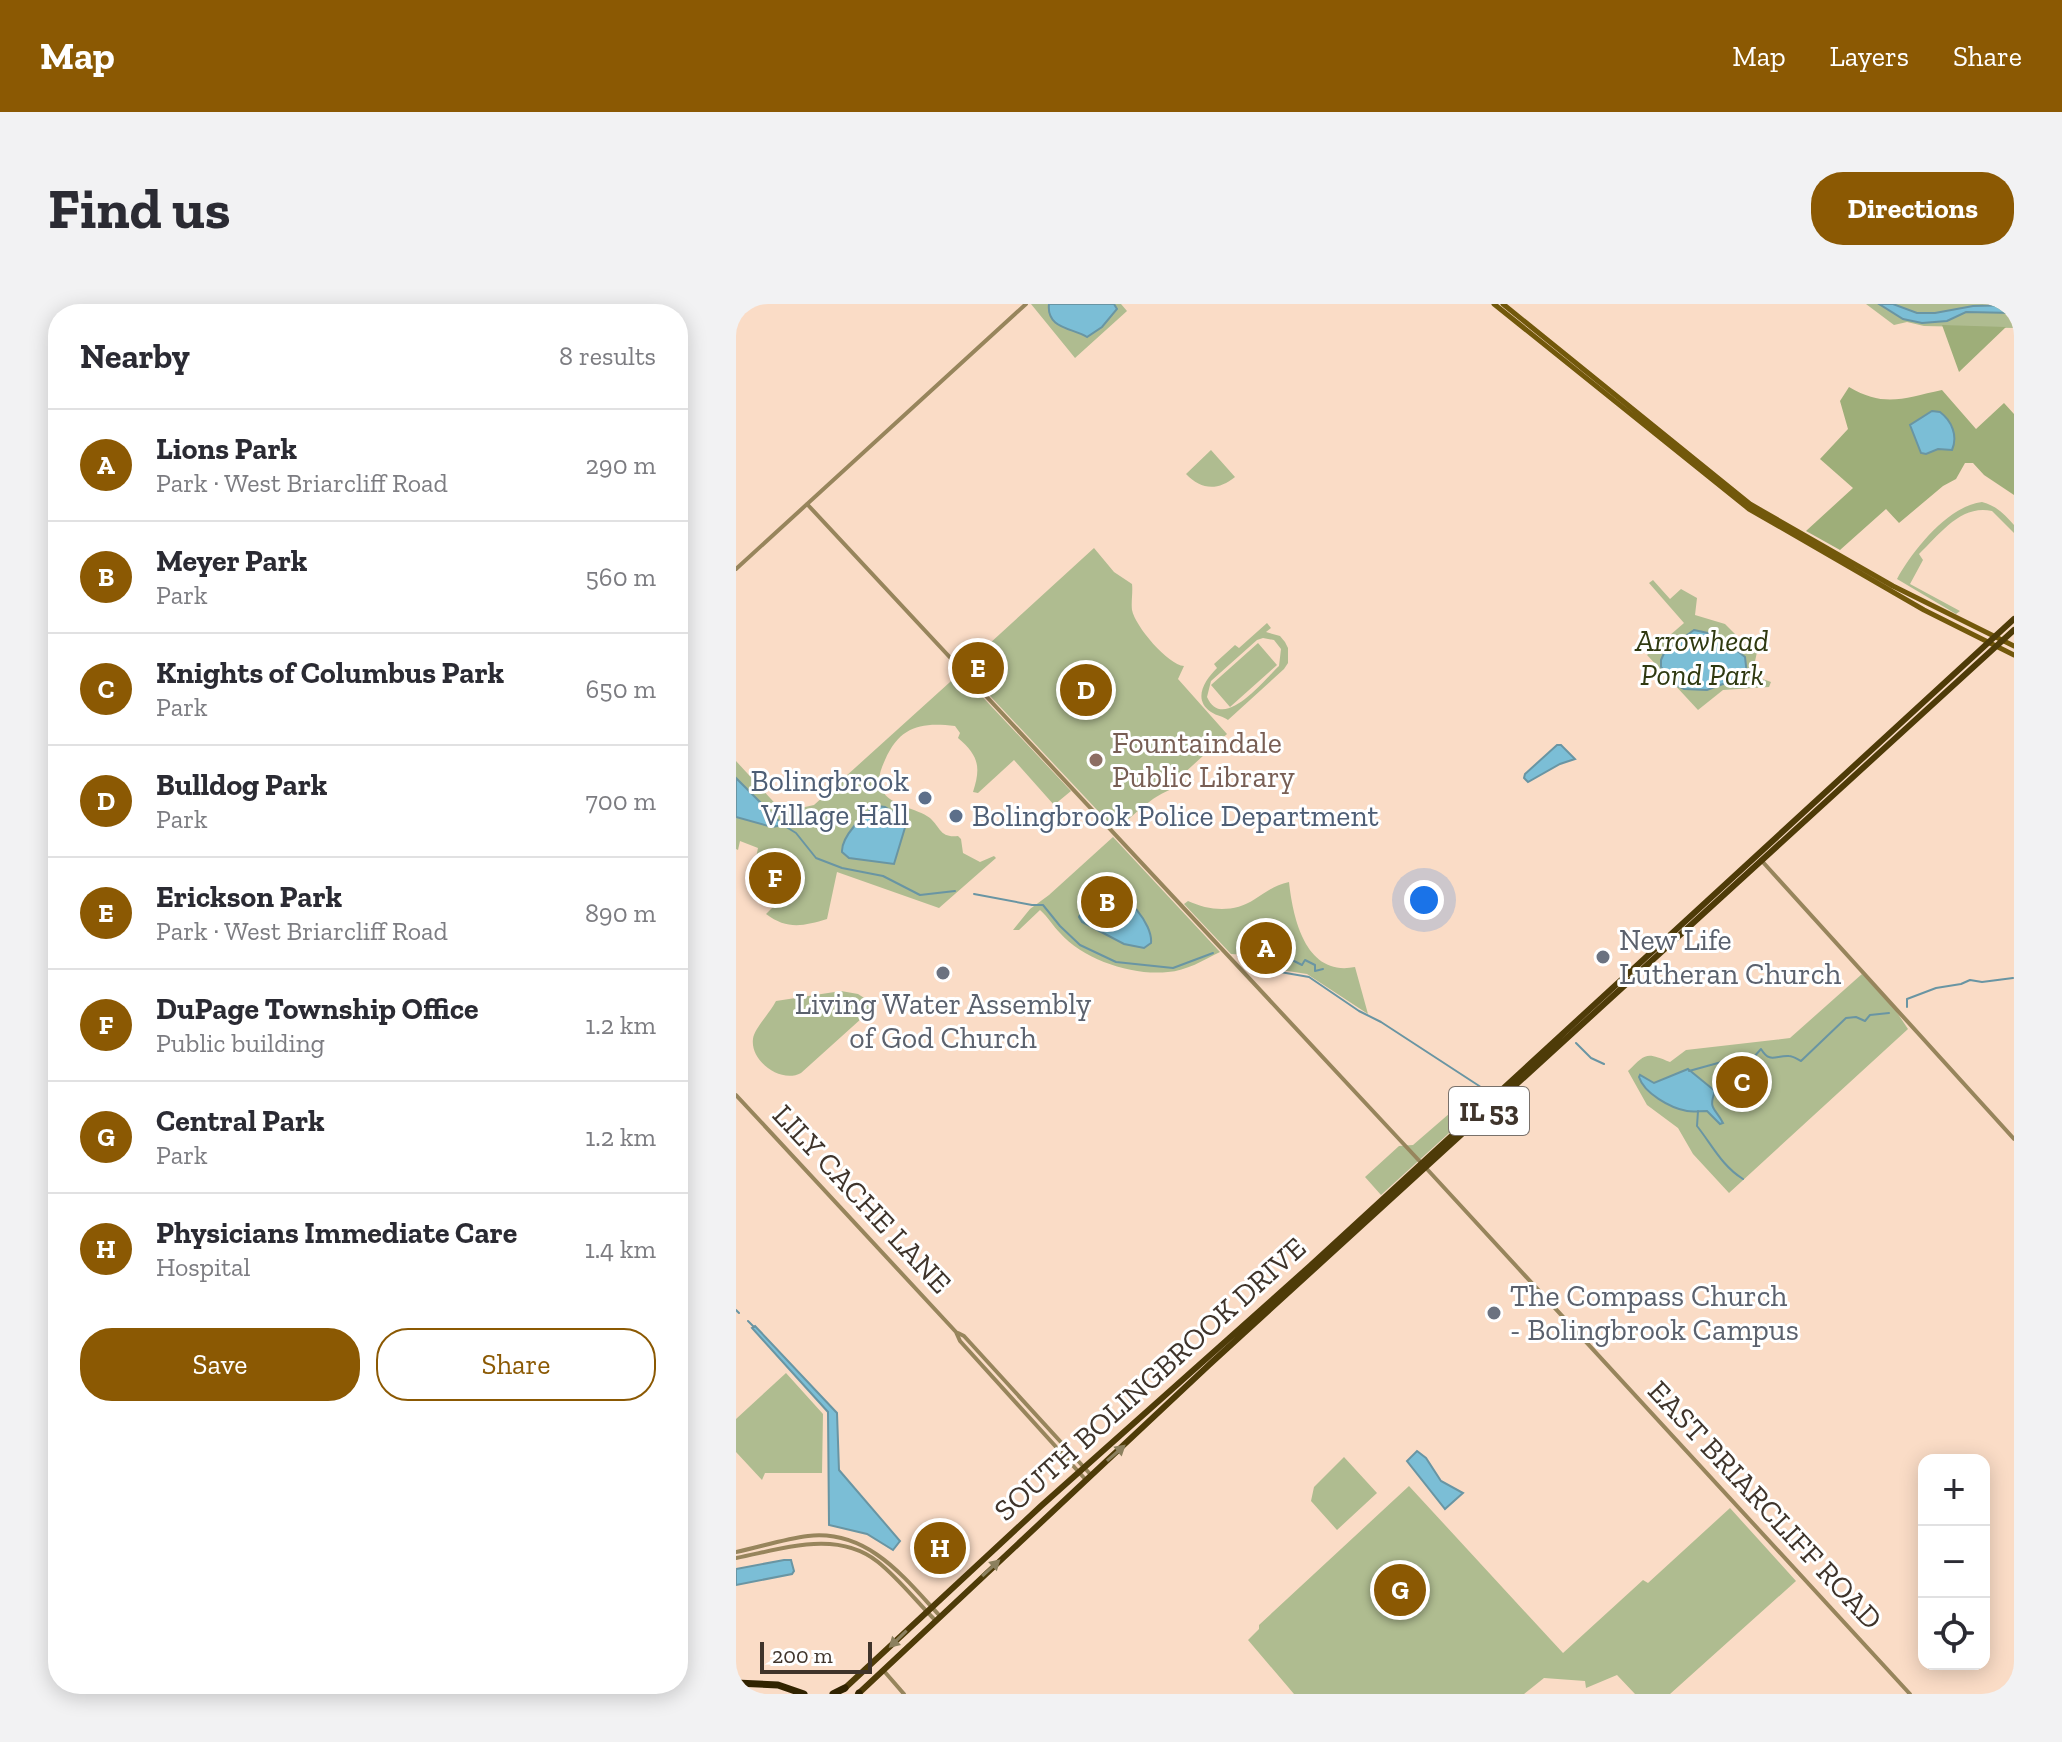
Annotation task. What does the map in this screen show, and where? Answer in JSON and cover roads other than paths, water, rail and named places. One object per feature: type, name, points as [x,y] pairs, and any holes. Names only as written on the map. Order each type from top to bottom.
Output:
[{"type":"highway","points":[[736,1683],[778,1685],[804,1694]]},
{"type":"main road","points":[[1494,304],[1749,509],[1924,610],[1995,642],[2014,646]]},
{"type":"main road","points":[[1503,304],[1750,504],[2014,655]]},
{"type":"main road","name":"IL 53","points":[[1424,1166],[1995,642],[2014,619]]},
{"type":"main road","name":"IL 53","points":[[1995,642],[2014,630]]},
{"type":"main road","name":"SOUTH BOLINGBROOK DRIVE","points":[[839,1692],[1081,1469],[1424,1166]]},
{"type":"main road","name":"SOUTH BOLINGBROOK DRIVE","points":[[859,1694],[1424,1166]]},
{"type":"street","points":[[736,569],[1026,304]]},
{"type":"street","name":"EAST BRIARCLIFF ROAD","points":[[807,504],[1424,1166],[1910,1694]]},
{"type":"street","points":[[1760,858],[2014,1139]]},
{"type":"street","name":"LILY CACHE LANE","points":[[736,1095],[956,1332],[964,1336],[1088,1477]]},
{"type":"street","points":[[736,1552],[807,1536],[823,1535],[857,1542],[883,1558],[929,1610]]},
{"type":"street","points":[[736,1558],[821,1542],[851,1547],[878,1562],[937,1618]]},
{"type":"street","points":[[882,1670],[904,1694]]},
{"type":"water","points":[[1049,304],[1114,304],[1117,309],[1102,327],[1087,337],[1056,323],[1049,312]]},
{"type":"water","points":[[1879,304],[1893,304],[1917,313],[2014,305],[2014,313],[1966,312],[1947,321],[1922,323],[1903,319]]},
{"type":"water","points":[[1932,411],[1940,412],[1951,424],[1954,434],[1952,450],[1921,453],[1910,425]]},
{"type":"water","points":[[1694,630],[1717,635],[1745,657],[1747,675],[1707,690],[1684,689],[1676,685],[1661,667],[1661,660],[1665,651]]},
{"type":"water","points":[[1557,745],[1561,745],[1575,759],[1528,782],[1525,774]]},
{"type":"water","points":[[736,778],[783,825],[772,827],[736,817]]},
{"type":"water","points":[[877,806],[885,807],[907,821],[894,864],[849,858],[842,852],[845,839],[854,826]]},
{"type":"water","points":[[1107,890],[1122,896],[1137,910],[1148,927],[1151,943],[1144,948],[1124,944],[1082,922],[1079,917],[1081,913]]},
{"type":"water","points":[[1688,1069],[1715,1091],[1712,1105],[1723,1123],[1720,1124],[1707,1111],[1673,1107],[1646,1089],[1639,1077],[1654,1083]]},
{"type":"water","points":[[755,1326],[837,1413],[839,1470],[900,1541],[893,1550],[867,1534],[829,1525],[828,1412],[752,1328]]},
{"type":"water","points":[[1417,1451],[1426,1458],[1441,1481],[1463,1493],[1445,1509],[1407,1461]]},
{"type":"water","points":[[791,1560],[792,1574],[736,1585],[736,1569]]},
{"type":"waterway","points":[[783,825],[796,833],[816,858],[842,868],[883,876],[920,895],[955,891]]},
{"type":"waterway","points":[[974,894],[1043,905],[1080,945],[1116,962],[1173,968],[1213,953]]},
{"type":"waterway","points":[[1238,956],[1263,969],[1309,977],[1490,1093]]},
{"type":"waterway","points":[[1269,960],[1279,959],[1286,963],[1292,960],[1302,965],[1305,960],[1315,965],[1315,971],[1323,969]]},
{"type":"waterway","points":[[1907,1007],[1907,999],[1936,988],[1970,980],[1982,982],[2013,978]]},
{"type":"waterway","points":[[1689,1071],[1747,1055],[1753,1058],[1761,1049],[1770,1058],[1790,1056],[1801,1061],[1846,1018],[1856,1017],[1865,1021],[1870,1015],[1889,1013]]},
{"type":"waterway","points":[[1576,1043],[1591,1058],[1604,1064]]},
{"type":"waterway","points":[[1698,1111],[1697,1126],[1723,1162],[1743,1179]]},
{"type":"waterway","points":[[736,1310],[739,1313]]},
{"type":"waterway","points":[[748,1321],[754,1327]]},
{"type":"place","name":"Erickson Park","points":[[978,668]]},
{"type":"place","name":"Bulldog Park","points":[[1086,690]]},
{"type":"place","name":"Fountaindale Public Library","points":[[1096,760]]},
{"type":"place","name":"Bolingbrook Village Hall","points":[[925,798]]},
{"type":"place","name":"Bolingbrook Police Department","points":[[956,816]]},
{"type":"place","name":"DuPage Township Office","points":[[775,878]]},
{"type":"place","name":"Meyer Park","points":[[1107,902]]},
{"type":"place","name":"Lions Park","points":[[1266,948]]},
{"type":"place","name":"New Life Lutheran Church","points":[[1603,957]]},
{"type":"place","name":"Living Water Assembly of God Church","points":[[943,973]]},
{"type":"place","name":"Knights of Columbus Park","points":[[1742,1082]]},
{"type":"place","name":"The Compass Church - Bolingbrook Campus","points":[[1494,1313]]},
{"type":"place","name":"Physicians Immediate Care","points":[[940,1548]]},
{"type":"place","name":"Central Park","points":[[1400,1590]]},
{"type":"park label","name":"Arrowhead Pond Park","points":[[1702,658]]}]
